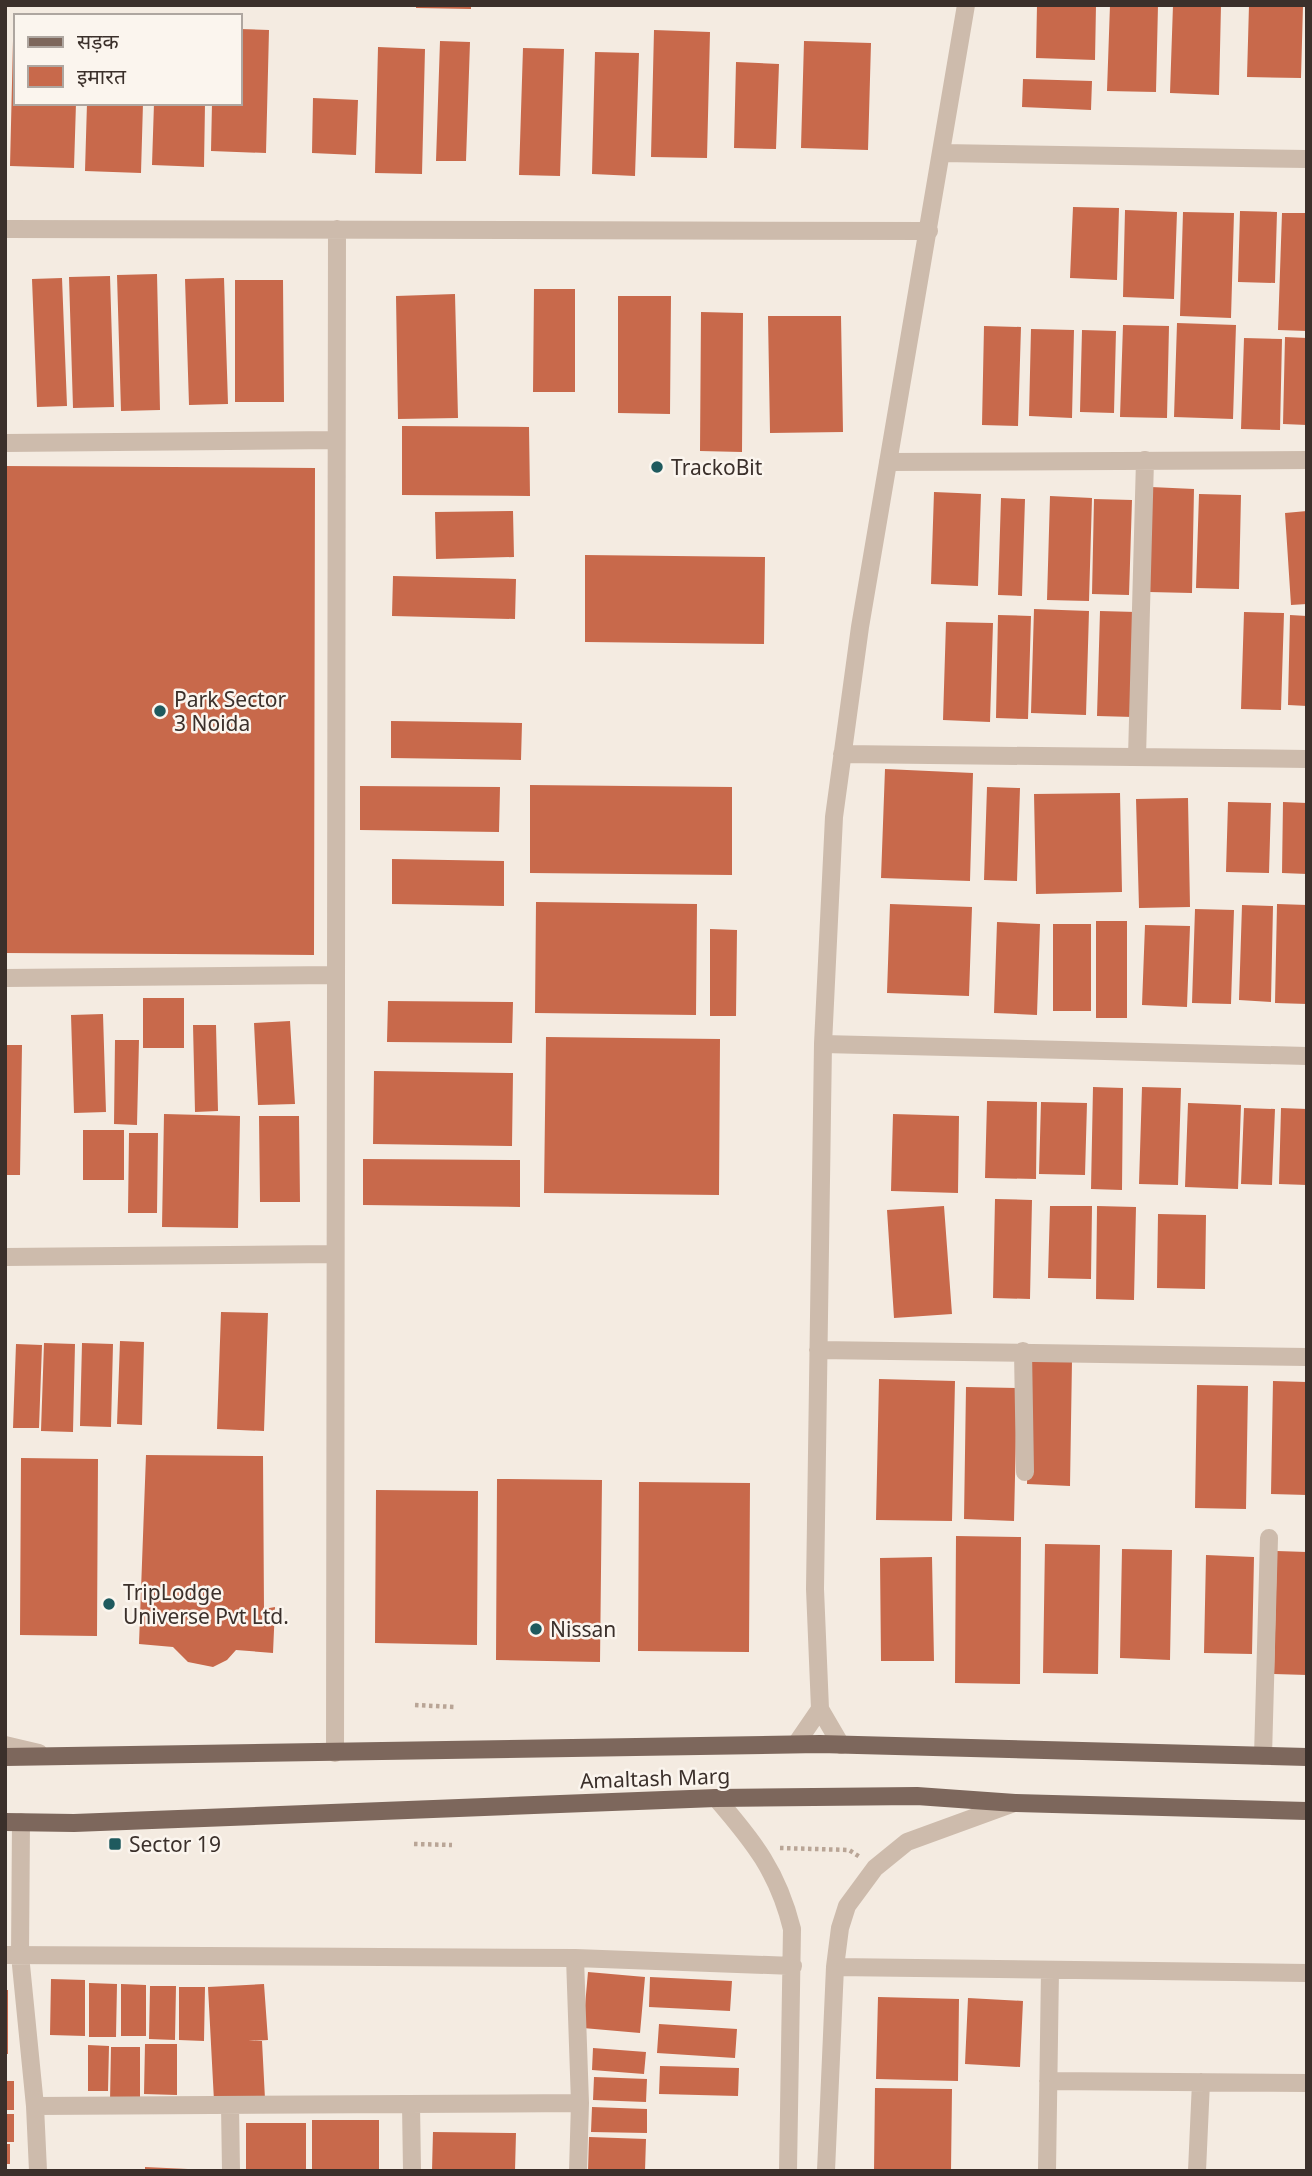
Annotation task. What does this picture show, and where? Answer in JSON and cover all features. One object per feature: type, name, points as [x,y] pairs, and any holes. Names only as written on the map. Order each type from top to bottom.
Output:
[{"type":"main road","name":"Amaltash Marg","points":[[5,1757],[796,1744],[1307,1757]]},
{"type":"main road","name":"Amaltash Marg","points":[[13,1822],[74,1823],[716,1798],[917,1796],[1015,1803],[1307,1811]]},
{"type":"street","points":[[842,1745],[820,1709],[815,1589],[823,1044],[834,817],[860,627],[966,5]]},
{"type":"street","points":[[942,153],[1307,159]]},
{"type":"street","points":[[5,229],[929,230]]},
{"type":"street","points":[[335,1753],[337,229]]},
{"type":"street","points":[[5,443],[336,440]]},
{"type":"street","points":[[1137,758],[1145,460]]},
{"type":"street","points":[[888,462],[1307,460]]},
{"type":"street","points":[[842,754],[1307,759]]},
{"type":"street","points":[[5,978],[336,975]]},
{"type":"street","points":[[823,1044],[1307,1056]]},
{"type":"street","points":[[5,1257],[335,1254]]},
{"type":"street","points":[[818,1350],[1307,1357]]},
{"type":"street","points":[[1023,1351],[1026,1472]]},
{"type":"street","points":[[1263,1756],[1269,1538]]},
{"type":"street","points":[[796,1744],[820,1709]]},
{"type":"street","points":[[5,1745],[57,1758]]},
{"type":"street","points":[[716,1798],[754,1843],[783,1893],[792,1929],[788,2171]]},
{"type":"street","points":[[826,2171],[835,1967],[840,1928],[847,1906],[875,1868],[907,1842],[1015,1803]]},
{"type":"street","points":[[13,1822],[13,1955],[35,2106],[37,2171]]},
{"type":"street","points":[[13,1955],[575,1958],[793,1966]]},
{"type":"street","points":[[575,1958],[580,2103],[578,2171]]},
{"type":"street","points":[[835,1967],[1307,1973]]},
{"type":"street","points":[[1046,2171],[1050,1971]]},
{"type":"street","points":[[1048,2081],[1307,2083]]},
{"type":"street","points":[[1197,2171],[1201,2082]]},
{"type":"street","points":[[35,2106],[580,2103]]},
{"type":"street","points":[[411,2104],[412,2171]]},
{"type":"street","points":[[230,2105],[231,2171]]},
{"type":"path","points":[[415,1705],[454,1707]]},
{"type":"path","points":[[414,1844],[452,1845]]},
{"type":"path","points":[[765,1862],[780,1848],[849,1850],[875,1868]]},
{"type":"building","points":[[416,5],[471,5],[471,9],[416,8]]},
{"type":"building","points":[[1037,5],[1096,5],[1095,60],[1036,58]]},
{"type":"building","points":[[1110,5],[1158,5],[1156,92],[1107,91]]},
{"type":"building","points":[[1173,5],[1221,5],[1219,95],[1170,93]]},
{"type":"building","points":[[1249,5],[1303,5],[1301,78],[1247,77]]},
{"type":"building","points":[[242,29],[269,30],[266,153],[211,151],[212,105],[242,105]]},
{"type":"building","points":[[654,30],[710,32],[707,158],[651,157]]},
{"type":"building","points":[[13,41],[14,105],[76,105],[74,168],[10,166]]},
{"type":"building","points":[[440,41],[470,42],[466,161],[436,161]]},
{"type":"building","points":[[804,41],[871,43],[868,150],[801,148]]},
{"type":"building","points":[[378,47],[425,49],[422,174],[375,173]]},
{"type":"building","points":[[523,48],[564,49],[560,176],[519,175]]},
{"type":"building","points":[[595,52],[639,53],[635,176],[592,174]]},
{"type":"building","points":[[736,62],[779,64],[776,149],[734,148]]},
{"type":"building","points":[[1023,79],[1092,81],[1091,110],[1022,107]]},
{"type":"building","points":[[313,98],[358,100],[356,155],[312,153]]},
{"type":"building","points":[[87,105],[143,105],[141,173],[85,171]]},
{"type":"building","points":[[154,105],[205,105],[204,167],[152,165]]},
{"type":"building","points":[[1073,207],[1119,208],[1117,280],[1070,278]]},
{"type":"building","points":[[1125,210],[1177,212],[1174,299],[1123,297]]},
{"type":"building","points":[[1240,211],[1277,212],[1275,283],[1238,282]]},
{"type":"building","points":[[1183,212],[1234,213],[1231,318],[1180,316]]},
{"type":"building","points":[[1282,213],[1307,213],[1307,331],[1278,330]]},
{"type":"building","points":[[157,274],[160,410],[121,411],[117,275]]},
{"type":"building","points":[[110,276],[114,407],[73,408],[69,277]]},
{"type":"building","points":[[62,278],[67,406],[37,407],[32,279]]},
{"type":"building","points":[[224,278],[228,404],[189,405],[185,279]]},
{"type":"building","points":[[235,280],[283,280],[284,402],[235,402]]},
{"type":"building","points":[[534,289],[575,289],[575,392],[533,392]]},
{"type":"building","points":[[455,294],[458,418],[398,419],[396,296]]},
{"type":"building","points":[[618,296],[671,296],[670,414],[618,413]]},
{"type":"building","points":[[701,312],[743,313],[742,452],[700,451]]},
{"type":"building","points":[[768,316],[841,316],[843,432],[770,433]]},
{"type":"building","points":[[1177,323],[1236,325],[1233,419],[1174,417]]},
{"type":"building","points":[[1123,325],[1169,326],[1167,418],[1120,417]]},
{"type":"building","points":[[984,326],[1021,327],[1018,426],[982,425]]},
{"type":"building","points":[[1031,329],[1074,330],[1072,418],[1029,416]]},
{"type":"building","points":[[1082,330],[1116,331],[1114,413],[1080,412]]},
{"type":"building","points":[[1285,337],[1307,338],[1307,425],[1283,424]]},
{"type":"building","points":[[1244,338],[1282,339],[1280,430],[1241,429]]},
{"type":"building","points":[[402,426],[529,427],[530,496],[402,495]]},
{"type":"building","name":"Park Sector 3 Noida","points":[[5,466],[315,468],[314,955],[5,953]]},
{"type":"building","points":[[1151,487],[1194,489],[1192,593],[1149,592]]},
{"type":"building","points":[[934,492],[981,494],[978,586],[931,584]]},
{"type":"building","points":[[1199,494],[1241,495],[1239,589],[1196,588]]},
{"type":"building","points":[[1050,496],[1092,498],[1089,601],[1047,600]]},
{"type":"building","points":[[1001,498],[1025,499],[1022,596],[998,595]]},
{"type":"building","points":[[1094,499],[1132,500],[1129,595],[1092,594]]},
{"type":"building","points":[[513,511],[514,557],[436,559],[435,512]]},
{"type":"building","points":[[1307,511],[1307,604],[1291,605],[1285,513]]},
{"type":"building","points":[[585,555],[765,557],[764,644],[585,642]]},
{"type":"building","points":[[393,576],[516,579],[515,619],[392,616]]},
{"type":"building","points":[[1034,609],[1089,611],[1086,715],[1031,713]]},
{"type":"building","points":[[1100,611],[1136,612],[1133,717],[1097,716]]},
{"type":"building","points":[[1244,612],[1284,613],[1281,710],[1241,709]]},
{"type":"building","points":[[998,615],[1031,616],[1028,719],[996,718]]},
{"type":"building","points":[[1290,615],[1307,616],[1307,706],[1288,705]]},
{"type":"building","points":[[946,622],[993,623],[990,722],[943,720]]},
{"type":"building","points":[[391,721],[522,723],[521,760],[391,758]]},
{"type":"building","points":[[885,769],[973,773],[970,881],[881,878]]},
{"type":"building","points":[[530,785],[732,787],[732,875],[530,873]]},
{"type":"building","points":[[360,786],[500,787],[499,832],[360,830]]},
{"type":"building","points":[[987,787],[1020,788],[1017,881],[984,880]]},
{"type":"building","points":[[1120,793],[1122,892],[1036,894],[1034,794]]},
{"type":"building","points":[[1188,798],[1190,907],[1139,908],[1136,799]]},
{"type":"building","points":[[1228,802],[1271,803],[1269,873],[1226,872]]},
{"type":"building","points":[[1283,802],[1307,803],[1307,874],[1282,873]]},
{"type":"building","points":[[392,859],[504,861],[504,906],[392,904]]},
{"type":"building","points":[[536,902],[697,904],[696,1015],[535,1013]]},
{"type":"building","points":[[890,904],[972,907],[969,996],[887,993]]},
{"type":"building","points":[[1277,904],[1307,905],[1307,1004],[1275,1003]]},
{"type":"building","points":[[1242,905],[1273,906],[1271,1002],[1239,1000]]},
{"type":"building","points":[[1195,909],[1234,910],[1231,1004],[1192,1003]]},
{"type":"building","points":[[1096,921],[1127,921],[1127,1018],[1096,1018]]},
{"type":"building","points":[[997,922],[1040,924],[1037,1015],[994,1013]]},
{"type":"building","points":[[1053,924],[1091,924],[1091,1011],[1053,1011]]},
{"type":"building","points":[[1145,925],[1190,926],[1187,1007],[1142,1005]]},
{"type":"building","points":[[710,929],[737,930],[736,1016],[710,1016]]},
{"type":"building","points":[[143,998],[184,998],[184,1048],[143,1048]]},
{"type":"building","points":[[388,1001],[513,1002],[512,1043],[387,1042]]},
{"type":"building","points":[[103,1014],[106,1112],[74,1113],[71,1015]]},
{"type":"building","points":[[290,1021],[295,1104],[258,1105],[254,1023]]},
{"type":"building","points":[[193,1025],[216,1025],[218,1111],[195,1112]]},
{"type":"building","points":[[546,1037],[720,1039],[719,1195],[544,1193]]},
{"type":"building","points":[[115,1040],[139,1040],[137,1125],[114,1124]]},
{"type":"building","points":[[5,1045],[22,1045],[20,1175],[5,1175]]},
{"type":"building","points":[[374,1071],[513,1073],[512,1146],[373,1144]]},
{"type":"building","points":[[1093,1087],[1123,1088],[1122,1190],[1091,1189]]},
{"type":"building","points":[[1142,1087],[1181,1088],[1178,1185],[1139,1184]]},
{"type":"building","points":[[987,1101],[1037,1102],[1036,1179],[985,1178]]},
{"type":"building","points":[[1041,1102],[1087,1103],[1085,1175],[1039,1174]]},
{"type":"building","points":[[1188,1103],[1241,1105],[1238,1189],[1185,1187]]},
{"type":"building","points":[[1244,1108],[1275,1109],[1272,1185],[1241,1184]]},
{"type":"building","points":[[1281,1108],[1307,1109],[1307,1185],[1279,1184]]},
{"type":"building","points":[[164,1114],[240,1116],[238,1228],[162,1227]]},
{"type":"building","points":[[893,1114],[959,1116],[958,1193],[891,1191]]},
{"type":"building","points":[[259,1116],[299,1116],[300,1202],[260,1202]]},
{"type":"building","points":[[83,1130],[124,1130],[124,1180],[83,1180]]},
{"type":"building","points":[[129,1133],[158,1133],[157,1213],[128,1213]]},
{"type":"building","points":[[363,1159],[520,1160],[520,1207],[363,1205]]},
{"type":"building","points":[[995,1199],[1032,1200],[1030,1299],[993,1298]]},
{"type":"building","points":[[944,1206],[952,1314],[894,1318],[887,1210]]},
{"type":"building","points":[[1050,1206],[1092,1206],[1091,1279],[1048,1278]]},
{"type":"building","points":[[1097,1206],[1136,1207],[1134,1300],[1096,1299]]},
{"type":"building","points":[[1158,1214],[1206,1215],[1205,1289],[1157,1288]]},
{"type":"building","points":[[221,1312],[268,1313],[264,1431],[217,1429]]},
{"type":"building","points":[[120,1341],[144,1342],[142,1425],[117,1424]]},
{"type":"building","points":[[44,1343],[75,1344],[73,1432],[41,1431]]},
{"type":"building","points":[[82,1343],[113,1344],[111,1427],[80,1426]]},
{"type":"building","points":[[16,1344],[42,1345],[39,1428],[13,1428]]},
{"type":"building","points":[[1029,1359],[1072,1360],[1070,1486],[1027,1484]]},
{"type":"building","points":[[879,1379],[955,1381],[952,1521],[876,1520]]},
{"type":"building","points":[[1273,1381],[1307,1382],[1307,1495],[1271,1494]]},
{"type":"building","points":[[1197,1385],[1248,1386],[1246,1509],[1195,1508]]},
{"type":"building","points":[[966,1387],[1017,1388],[1014,1521],[964,1519]]},
{"type":"building","points":[[146,1455],[263,1456],[264,1609],[275,1607],[273,1653],[236,1650],[227,1660],[213,1667],[188,1662],[173,1647],[139,1644]]},
{"type":"building","points":[[21,1458],[98,1459],[97,1636],[20,1635]]},
{"type":"building","points":[[497,1479],[602,1480],[600,1662],[496,1660]]},
{"type":"building","points":[[639,1482],[750,1483],[749,1652],[638,1651]]},
{"type":"building","points":[[376,1490],[478,1491],[477,1645],[375,1643]]},
{"type":"building","points":[[956,1536],[1021,1537],[1020,1684],[955,1683]]},
{"type":"building","points":[[1045,1544],[1100,1545],[1098,1674],[1043,1673]]},
{"type":"building","points":[[1122,1549],[1172,1550],[1170,1660],[1120,1658]]},
{"type":"building","points":[[1277,1551],[1307,1552],[1307,1675],[1274,1674]]},
{"type":"building","points":[[1206,1555],[1254,1557],[1252,1654],[1204,1653]]},
{"type":"building","points":[[932,1557],[934,1661],[881,1661],[880,1558]]},
{"type":"building","points":[[588,1972],[645,1977],[640,2033],[583,2028]]},
{"type":"building","points":[[650,1977],[732,1981],[730,2011],[649,2007]]},
{"type":"building","points":[[51,1979],[85,1980],[85,2036],[50,2035]]},
{"type":"building","points":[[89,1983],[117,1984],[116,2037],[89,2037]]},
{"type":"building","points":[[121,1984],[146,1985],[146,2036],[121,2036]]},
{"type":"building","points":[[264,1984],[268,2040],[248,2041],[262,2041],[265,2099],[214,2101],[208,1987]]},
{"type":"building","points":[[150,1986],[176,1986],[175,2040],[149,2039]]},
{"type":"building","points":[[179,1987],[205,1987],[204,2041],[179,2040]]},
{"type":"building","points":[[5,1990],[8,1990],[8,2054],[5,2054]]},
{"type":"building","points":[[878,1997],[959,1999],[958,2081],[876,2079]]},
{"type":"building","points":[[968,1998],[1023,2001],[1020,2067],[965,2064]]},
{"type":"building","points":[[659,2024],[737,2029],[735,2058],[657,2053]]},
{"type":"building","points":[[145,2044],[177,2044],[177,2095],[144,2094]]},
{"type":"building","points":[[88,2045],[109,2046],[108,2091],[88,2091]]},
{"type":"building","points":[[111,2047],[140,2047],[140,2102],[110,2102]]},
{"type":"building","points":[[593,2048],[646,2052],[644,2074],[592,2070]]},
{"type":"building","points":[[660,2066],[739,2068],[738,2096],[659,2094]]},
{"type":"building","points":[[594,2077],[647,2079],[646,2102],[593,2100]]},
{"type":"building","points":[[5,2081],[14,2081],[14,2110],[5,2110]]},
{"type":"building","points":[[875,2088],[952,2089],[951,2171],[874,2171]]},
{"type":"building","points":[[592,2107],[647,2109],[647,2133],[591,2132]]},
{"type":"building","points":[[5,2114],[14,2114],[14,2142],[5,2142]]},
{"type":"building","points":[[312,2120],[379,2120],[379,2171],[312,2171]]},
{"type":"building","points":[[246,2123],[306,2123],[306,2171],[246,2171]]},
{"type":"building","points":[[433,2132],[516,2133],[515,2171],[432,2171]]},
{"type":"building","points":[[589,2137],[646,2139],[645,2171],[588,2171]]},
{"type":"building","points":[[5,2144],[10,2144],[10,2164],[5,2164]]},
{"type":"building","points":[[145,2167],[188,2169],[188,2171],[145,2171]]},
{"type":"place","name":"TrackoBit","points":[[657,467]]},
{"type":"place","name":"Park Sector 3 Noida","points":[[160,711]]},
{"type":"place","name":"TripLodge Universe Pvt Ltd.","points":[[109,1604]]},
{"type":"place","name":"Nissan","points":[[536,1629]]},
{"type":"place","name":"Sector 19","points":[[115,1844]]}]
